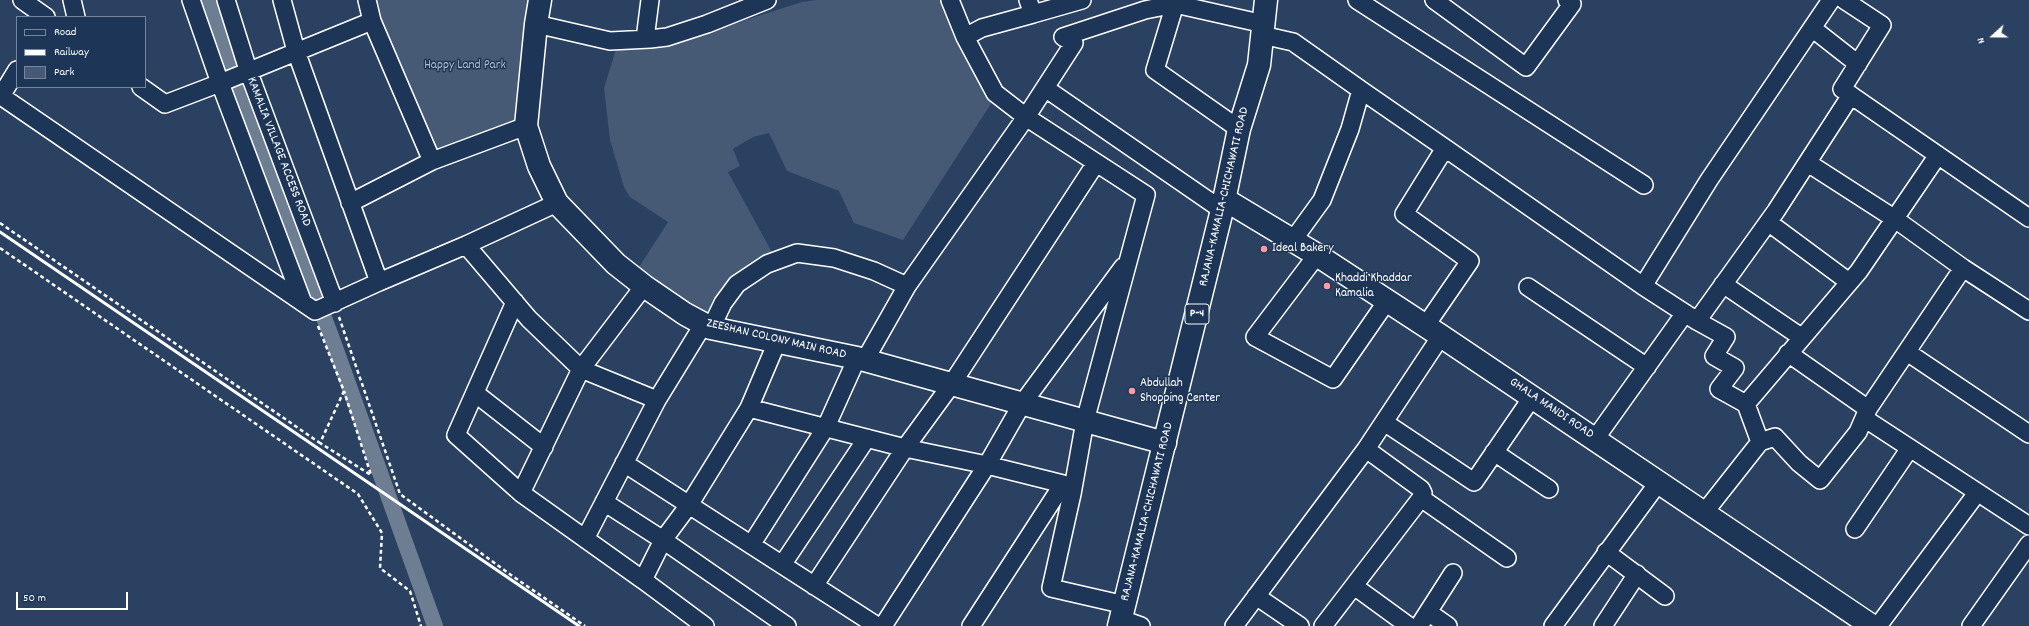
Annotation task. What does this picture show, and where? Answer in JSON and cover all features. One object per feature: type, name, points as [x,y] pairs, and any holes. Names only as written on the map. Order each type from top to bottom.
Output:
[{"type":"street","points":[[22,0],[45,16]]},
{"type":"street","points":[[72,0],[76,16]]},
{"type":"street","points":[[192,0],[220,83],[319,306]]},
{"type":"street","name":"KAMALIA VILLAGE ACCESS ROAD","points":[[226,0],[319,306]]},
{"type":"street","points":[[282,0],[296,51],[379,282]]},
{"type":"street","points":[[367,0],[372,21],[432,161]]},
{"type":"street","name":"ZEESHAN COLONY MAIN ROAD","points":[[540,0],[536,24],[526,126],[539,166],[557,203],[616,264],[644,286],[707,326],[861,359],[1165,443]]},
{"type":"street","points":[[645,39],[650,0]]},
{"type":"street","points":[[536,24],[610,41],[667,37],[706,24],[767,0]]},
{"type":"street","points":[[950,0],[965,37],[995,93],[1026,118],[1146,195],[1068,486],[1051,588],[1126,619]]},
{"type":"street","points":[[965,37],[1030,7],[1082,0]]},
{"type":"street","name":"RAJANA-KAMALIA-CHICHAWATI ROAD","points":[[1126,619],[1165,443],[1223,205],[1239,129],[1259,65],[1266,0]]},
{"type":"street","points":[[1357,0],[1644,185]]},
{"type":"street","points":[[1435,0],[1526,67],[1572,4],[1567,0]]},
{"type":"street","points":[[1643,286],[1709,180],[1831,0]]},
{"type":"street","points":[[1844,0],[1882,25],[1842,89],[2029,218]]},
{"type":"street","points":[[1174,2],[1155,70],[1239,129]]},
{"type":"street","points":[[751,545],[826,427],[861,359],[907,286],[1026,118],[1074,43],[1064,37],[1174,2],[1263,30],[1293,42],[1643,286],[1691,317],[1726,337],[1714,356],[1735,368],[1720,389],[1746,404],[1760,442]]},
{"type":"street","points":[[142,88],[165,104],[249,73],[296,51],[372,21]]},
{"type":"street","points":[[1812,28],[1858,64]]},
{"type":"street","points":[[16,72],[1,97],[319,306]]},
{"type":"street","points":[[1045,88],[1223,205]]},
{"type":"street","points":[[1293,240],[1322,200],[1350,129],[1361,90]]},
{"type":"street","points":[[1595,439],[1647,367],[1691,317],[1723,284],[1808,163],[1851,95]]},
{"type":"street","points":[[350,203],[432,161],[526,126]]},
{"type":"street","points":[[1234,626],[1366,449],[1384,422],[1434,331],[1470,261],[1404,214],[1446,148]]},
{"type":"street","points":[[1746,404],[1801,337],[1859,271],[1938,155]]},
{"type":"street","points":[[1808,163],[1895,219],[1962,268],[2029,311]]},
{"type":"street","points":[[814,586],[905,448],[951,385],[1096,164]]},
{"type":"street","points":[[319,306],[466,245],[557,203]]},
{"type":"street","name":"GHALA MANDI ROAD","points":[[1223,205],[1293,240],[1387,300],[1533,396],[1658,483],[1872,626]]},
{"type":"street","points":[[1768,222],[1849,282]]},
{"type":"street","points":[[466,245],[529,319],[581,369],[657,400]]},
{"type":"street","points":[[585,539],[657,400],[737,284],[767,264],[797,253],[834,258],[874,271],[907,286]]},
{"type":"street","points":[[1317,255],[1255,337],[1333,379],[1387,300]]},
{"type":"street","points":[[883,626],[987,465],[1022,404],[1129,258]]},
{"type":"street","points":[[1704,513],[1760,442],[1775,437],[1799,463],[1820,480],[1858,432],[1866,414],[1962,268]]},
{"type":"street","points":[[1723,284],[1801,337]]},
{"type":"street","points":[[521,493],[581,369],[644,286]]},
{"type":"street","points":[[1528,288],[1647,367]]},
{"type":"street","points":[[515,302],[456,435],[521,493],[705,626]]},
{"type":"street","points":[[643,580],[663,540],[689,505],[749,408],[777,342]]},
{"type":"street","points":[[1908,352],[2029,434]]},
{"type":"street","points":[[1788,353],[1910,448],[2029,526]]},
{"type":"street","points":[[475,393],[544,448]]},
{"type":"street","points":[[1384,422],[1474,482],[1533,396]]},
{"type":"street","points":[[749,408],[905,448],[987,465],[1068,486]]},
{"type":"street","points":[[782,565],[867,438]]},
{"type":"street","points":[[1855,530],[1910,448]]},
{"type":"street","points":[[1323,626],[1421,498],[1423,493],[1421,489],[1366,449]]},
{"type":"street","points":[[1494,452],[1549,488]]},
{"type":"street","points":[[624,463],[877,626]]},
{"type":"street","points":[[1553,626],[1658,483]]},
{"type":"street","points":[[971,626],[1068,486]]},
{"type":"street","points":[[1878,626],[1977,493]]},
{"type":"street","points":[[1421,498],[1507,558]]},
{"type":"street","points":[[604,502],[663,540],[787,626]]},
{"type":"street","points":[[1971,626],[2029,544]]},
{"type":"street","points":[[1606,552],[1665,596]]},
{"type":"street","points":[[1448,626],[1424,619],[1453,573]]},
{"type":"street","points":[[1603,626],[1637,574]]},
{"type":"street","points":[[1354,586],[1409,626]]},
{"type":"street","points":[[1256,596],[1300,626]]},
{"type":"path","points":[[0,223],[320,443],[371,475],[319,306]]},
{"type":"path","points":[[0,248],[358,494],[382,533],[380,568],[410,591],[421,626]]},
{"type":"path","points":[[319,306],[400,494],[511,575],[585,626]]},
{"type":"path","points":[[320,443],[344,391]]},
{"type":"green space","name":"Happy Land Park","points":[[367,0],[540,0],[526,126],[436,160]]},
{"type":"green space","points":[[816,0],[944,0],[994,99],[903,240],[854,223],[839,191],[787,171],[769,133],[753,137],[733,149],[740,166],[728,172],[774,256],[711,316],[687,303],[639,267],[668,222],[630,197],[624,187],[610,140],[604,88],[617,46],[708,32],[802,2]]},
{"type":"waterway","points":[[208,0],[232,77],[331,336],[435,626]]},
{"type":"railway","points":[[0,232],[579,626]]},
{"type":"place","name":"Ideal Bakery","points":[[1264,249]]},
{"type":"place","name":"Khaddi Khaddar Kamalia","points":[[1327,286]]},
{"type":"place","name":"Abdullah Shopping Center","points":[[1132,391]]}]
